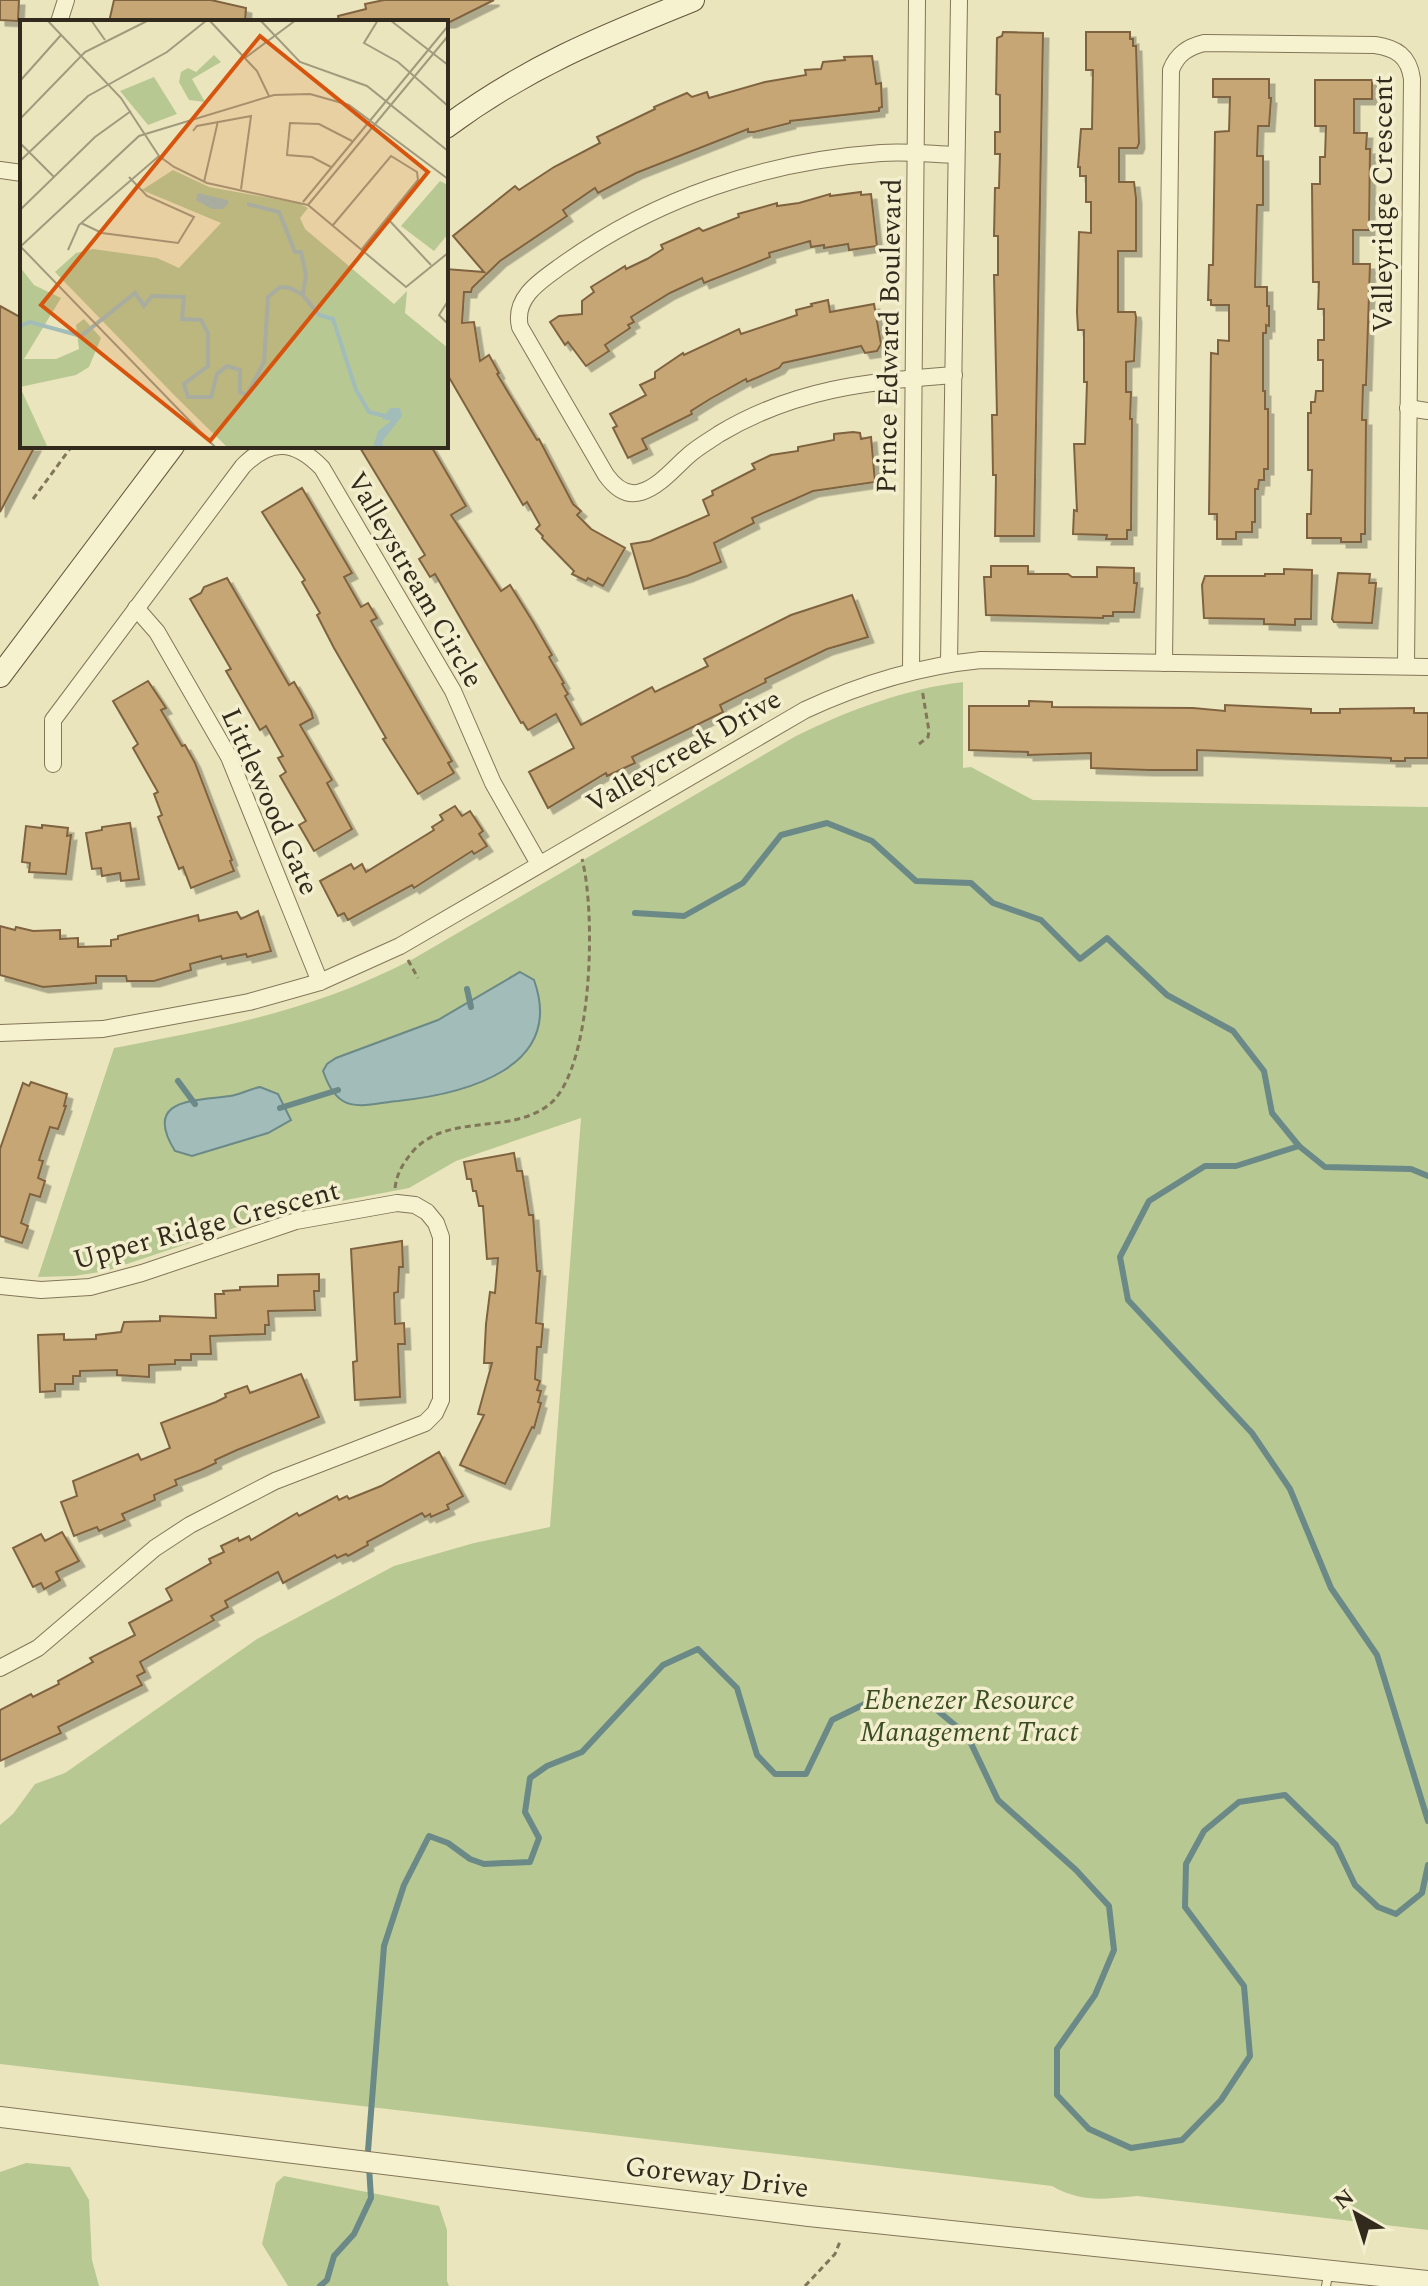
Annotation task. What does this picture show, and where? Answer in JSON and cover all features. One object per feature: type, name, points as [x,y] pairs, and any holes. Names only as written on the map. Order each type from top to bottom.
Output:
[{"type":"main road","points":[[448,126],[533,70],[618,29],[693,0]]},
{"type":"main road","points":[[0,676],[171,448]]},
{"type":"street","points":[[60,20],[66,0]]},
{"type":"street","name":"Prince Edward Boulevard","points":[[911,671],[917,0]]},
{"type":"street","points":[[949,663],[959,0]]},
{"type":"street","name":"Valleyridge Crescent","points":[[1164,663],[1169,78],[1175,60],[1183,51],[1204,43],[1375,45],[1400,52],[1407,61],[1412,79],[1406,666]]},
{"type":"street","points":[[954,375],[834,388],[771,407],[693,451],[648,490],[636,494],[617,488],[606,475],[517,317],[523,299],[561,266],[619,228],[672,202],[737,178],[795,164],[884,153],[955,155]]},
{"type":"street","points":[[1408,408],[1428,411]]},
{"type":"street","name":"Valleystream Circle","points":[[53,764],[53,720],[243,466],[257,452],[268,448]]},
{"type":"street","name":"Valleystream Circle","points":[[292,448],[305,453],[322,468],[453,691],[493,783],[539,864]]},
{"type":"street","name":"Littlewood Gate","points":[[136,608],[157,632],[229,757],[320,982]]},
{"type":"street","name":"Valleycreek Drive","points":[[0,1033],[103,1029],[249,1002],[320,982],[400,946],[805,710],[911,671],[981,660],[1428,667]]},
{"type":"street","name":"Upper Ridge Crescent","points":[[0,1286],[41,1290],[90,1287],[142,1273],[270,1228],[328,1214],[397,1203],[415,1205],[427,1212],[436,1223],[442,1254],[441,1400],[435,1413],[425,1423],[275,1481],[190,1525],[155,1548],[38,1648],[0,1668]]},
{"type":"street","name":"Goreway Drive","points":[[0,2117],[1328,2278],[1428,2281]]},
{"type":"path","points":[[33,499],[71,448]]},
{"type":"path","points":[[919,744],[928,737],[929,731],[922,687]]},
{"type":"path","points":[[395,1188],[405,1160],[432,1136],[448,1129],[532,1114],[549,1104],[563,1090],[571,1072],[581,1027],[590,960],[590,909],[582,859]]},
{"type":"path","points":[[408,960],[418,978]]},
{"type":"path","points":[[805,2286],[835,2254],[848,2220]]},
{"type":"green space","name":"Ebenezer Resource Management Tract","points":[[963,682],[963,768],[971,767],[1033,800],[1428,807],[1428,2230],[1137,2196],[1083,2197],[1052,2186],[0,2064],[0,1825],[13,1814],[35,1784],[65,1773],[257,1639],[394,1566],[474,1543],[550,1527],[581,1118],[456,1161],[409,1188],[264,1218],[106,1271],[38,1277],[114,1048],[267,1015],[376,977],[413,959],[796,736],[878,702]]},
{"type":"green space","points":[[26,2163],[70,2167],[89,2200],[92,2260],[99,2286],[0,2286],[0,2172]]},
{"type":"green space","points":[[284,2176],[439,2206],[447,2230],[449,2286],[288,2286],[262,2244],[276,2183]]},
{"type":"water","points":[[520,972],[534,980],[540,1010],[535,1035],[522,1056],[502,1071],[451,1092],[370,1105],[349,1104],[330,1088],[323,1071],[336,1058],[438,1020]]},
{"type":"water","points":[[260,1087],[278,1094],[291,1120],[268,1133],[192,1156],[175,1151],[166,1134],[165,1121],[169,1112],[189,1102],[234,1095]]},
{"type":"building","points":[[0,0],[19,0],[18,21],[0,20]]},
{"type":"building","points":[[114,0],[211,0],[246,8],[245,20],[109,20]]},
{"type":"building","points":[[384,0],[494,0],[450,22],[339,20],[338,16],[366,9],[365,4]]},
{"type":"building","points":[[1003,32],[1043,33],[1034,536],[995,536],[996,475],[993,475],[992,415],[997,415],[994,275],[998,275],[998,236],[994,236],[995,188],[999,188],[1000,154],[995,154],[995,132],[1000,132],[1000,95],[996,94],[997,38]]},
{"type":"building","points":[[1086,32],[1130,32],[1133,46],[1136,46],[1139,143],[1137,148],[1119,148],[1119,182],[1134,182],[1136,198],[1136,251],[1118,251],[1118,312],[1135,312],[1136,317],[1134,361],[1126,362],[1126,392],[1131,392],[1132,419],[1131,530],[1127,530],[1127,539],[1073,534],[1074,510],[1077,511],[1074,444],[1085,444],[1087,382],[1084,382],[1084,330],[1078,330],[1077,312],[1079,232],[1091,233],[1091,202],[1086,202],[1086,176],[1080,176],[1078,167],[1081,129],[1092,129],[1093,70],[1086,70]]},
{"type":"building","points":[[872,56],[876,84],[881,83],[882,107],[879,111],[790,121],[754,132],[748,132],[748,129],[636,173],[598,193],[595,188],[563,210],[567,216],[500,261],[471,292],[464,292],[462,323],[474,322],[480,361],[489,355],[573,504],[581,511],[577,515],[591,529],[625,548],[603,586],[572,574],[574,571],[536,529],[540,525],[527,502],[523,505],[448,375],[448,269],[484,272],[453,236],[515,186],[519,190],[600,143],[597,137],[654,107],[687,93],[692,97],[707,92],[709,98],[765,82],[806,75],[805,70],[821,69],[823,62],[845,60],[844,57]]},
{"type":"building","points":[[1213,79],[1269,79],[1271,98],[1269,126],[1258,126],[1257,156],[1263,156],[1263,205],[1257,205],[1255,287],[1267,287],[1269,306],[1269,326],[1266,325],[1266,333],[1263,333],[1268,469],[1264,469],[1264,480],[1259,480],[1258,489],[1255,489],[1252,532],[1236,532],[1236,539],[1217,539],[1217,514],[1209,514],[1211,353],[1218,354],[1218,340],[1229,341],[1229,305],[1211,305],[1211,300],[1208,300],[1209,265],[1213,265],[1215,132],[1229,131],[1230,97],[1213,97]]},
{"type":"building","points":[[1315,80],[1372,80],[1372,99],[1354,99],[1354,133],[1367,133],[1366,149],[1370,149],[1369,230],[1353,230],[1353,264],[1370,264],[1362,420],[1366,420],[1365,534],[1361,534],[1361,542],[1341,542],[1341,538],[1307,538],[1312,470],[1308,470],[1308,413],[1311,413],[1311,402],[1315,402],[1316,391],[1323,391],[1323,360],[1318,360],[1318,340],[1324,340],[1324,309],[1318,309],[1319,282],[1313,282],[1312,184],[1320,184],[1320,157],[1325,157],[1326,126],[1315,126]]},
{"type":"building","points":[[861,192],[861,195],[871,194],[877,246],[849,250],[848,244],[811,247],[810,241],[769,253],[770,257],[704,283],[702,278],[631,317],[634,322],[628,325],[630,328],[605,345],[609,351],[586,366],[568,342],[565,345],[550,322],[559,316],[582,314],[582,301],[594,292],[591,287],[625,266],[626,269],[647,259],[663,249],[661,245],[699,228],[703,231],[739,217],[738,214],[777,203],[777,206],[830,194]]},
{"type":"building","points":[[828,300],[830,312],[874,304],[881,344],[877,351],[865,353],[861,346],[783,363],[779,368],[747,382],[746,379],[691,411],[692,414],[642,439],[647,449],[628,458],[613,428],[617,426],[610,414],[646,395],[640,385],[655,378],[655,372],[683,353],[739,329],[741,334],[797,315],[796,310]]},
{"type":"building","points":[[0,306],[20,317],[20,448],[34,448],[0,512]]},
{"type":"building","points":[[860,433],[861,439],[871,437],[875,482],[813,491],[752,518],[754,523],[714,543],[721,562],[644,589],[631,544],[650,541],[709,515],[703,500],[713,495],[712,491],[755,469],[752,464],[771,455],[798,451],[798,447],[834,440],[834,434]]},
{"type":"building","points":[[360,448],[432,448],[466,506],[451,515],[501,591],[510,585],[533,622],[552,655],[549,657],[568,694],[565,696],[581,725],[652,687],[655,692],[708,666],[704,659],[791,615],[852,595],[868,637],[827,649],[765,679],[766,682],[720,705],[723,712],[632,757],[635,763],[607,776],[606,773],[548,808],[529,772],[574,748],[556,714],[528,730],[521,723],[435,574],[430,577],[419,559],[425,555]]},
{"type":"building","points":[[302,488],[352,573],[344,577],[361,607],[368,603],[377,618],[371,621],[452,761],[448,763],[454,773],[418,794],[383,739],[386,738],[334,648],[317,615],[320,613],[302,582],[305,580],[262,512]]},
{"type":"building","points":[[991,566],[1028,566],[1028,574],[1068,574],[1072,577],[1097,577],[1097,567],[1134,568],[1134,583],[1137,583],[1134,612],[1113,612],[1113,616],[1103,618],[986,615],[984,577],[991,577]]},
{"type":"building","points":[[1284,569],[1312,570],[1311,619],[1295,619],[1295,625],[1264,624],[1264,619],[1204,618],[1202,585],[1205,576],[1265,576],[1284,574]]},
{"type":"building","points":[[1338,573],[1370,574],[1369,583],[1376,583],[1372,623],[1334,622]]},
{"type":"building","points":[[227,578],[289,685],[294,682],[311,711],[313,718],[300,725],[332,780],[327,783],[352,829],[314,851],[299,825],[306,821],[280,776],[286,772],[278,758],[283,756],[266,726],[260,730],[226,671],[231,669],[190,599],[201,593],[204,587]]},
{"type":"building","points":[[148,681],[166,708],[161,710],[195,763],[232,860],[234,871],[191,888],[183,867],[179,869],[158,817],[162,815],[154,794],[158,792],[133,748],[138,744],[113,701]]},
{"type":"building","points":[[1029,701],[1052,702],[1052,707],[1225,711],[1225,705],[1311,709],[1311,713],[1340,713],[1340,709],[1414,708],[1414,713],[1428,713],[1428,758],[1391,761],[1391,758],[1197,750],[1197,770],[1149,770],[1091,768],[1091,753],[1028,755],[1028,752],[969,750],[969,706],[1029,706]]},
{"type":"building","points":[[455,806],[462,816],[470,811],[483,831],[479,834],[487,846],[474,854],[472,851],[414,888],[412,885],[348,920],[344,913],[338,916],[320,881],[351,864],[354,869],[362,864],[366,872],[434,830],[432,827],[443,820],[440,815]]},
{"type":"building","points":[[130,823],[139,879],[121,881],[120,873],[102,876],[101,868],[92,869],[86,833]]},
{"type":"building","points":[[42,825],[68,828],[67,836],[71,835],[66,874],[29,872],[30,863],[22,862],[26,826],[42,828]]},
{"type":"building","points":[[258,911],[271,951],[247,957],[246,954],[222,959],[221,956],[190,964],[191,970],[154,981],[127,981],[126,976],[96,976],[96,983],[43,987],[0,975],[0,926],[15,930],[16,927],[33,931],[60,930],[60,939],[78,938],[78,947],[111,946],[111,940],[118,939],[118,936],[198,915],[199,921],[237,912],[241,919]]},
{"type":"building","points":[[31,1082],[67,1094],[58,1129],[50,1127],[39,1160],[43,1161],[38,1178],[45,1181],[40,1197],[30,1194],[21,1223],[28,1226],[22,1243],[0,1236],[0,1149],[23,1083],[29,1086]]},
{"type":"building","points":[[514,1153],[517,1171],[522,1171],[529,1215],[533,1215],[537,1271],[540,1271],[536,1323],[543,1324],[541,1347],[537,1347],[535,1379],[540,1381],[537,1390],[541,1391],[538,1402],[541,1403],[534,1428],[505,1484],[460,1465],[484,1415],[478,1414],[492,1363],[484,1363],[486,1324],[490,1292],[495,1293],[498,1258],[487,1259],[483,1206],[479,1206],[471,1179],[467,1179],[464,1162]]},
{"type":"building","points":[[402,1241],[403,1267],[399,1267],[398,1292],[394,1293],[395,1324],[404,1323],[405,1344],[398,1344],[400,1397],[355,1400],[353,1362],[357,1361],[351,1249]]},
{"type":"building","points":[[319,1274],[319,1291],[314,1291],[315,1310],[268,1311],[269,1325],[265,1325],[265,1334],[210,1336],[211,1354],[191,1354],[191,1360],[175,1360],[175,1364],[149,1365],[149,1377],[117,1375],[117,1370],[80,1371],[80,1376],[73,1376],[73,1384],[55,1384],[55,1391],[40,1392],[38,1335],[64,1334],[64,1340],[96,1339],[96,1335],[121,1332],[124,1322],[160,1321],[160,1316],[216,1318],[215,1294],[240,1290],[240,1287],[278,1286],[278,1275]]},
{"type":"building","points":[[301,1374],[319,1417],[237,1450],[215,1460],[216,1463],[175,1480],[177,1485],[154,1495],[155,1500],[122,1514],[125,1520],[99,1531],[97,1527],[74,1536],[61,1502],[77,1496],[73,1481],[138,1454],[141,1460],[170,1448],[161,1423],[216,1402],[226,1397],[225,1394],[247,1386],[250,1393]]},
{"type":"building","points":[[439,1452],[463,1496],[447,1505],[449,1509],[431,1517],[430,1514],[425,1517],[422,1513],[367,1542],[368,1545],[348,1556],[337,1558],[335,1555],[283,1583],[278,1572],[225,1601],[228,1607],[211,1616],[214,1620],[140,1662],[145,1672],[137,1676],[142,1685],[58,1727],[61,1733],[0,1761],[0,1710],[59,1684],[58,1681],[93,1662],[90,1658],[135,1635],[129,1623],[172,1600],[166,1589],[211,1563],[209,1559],[224,1552],[221,1546],[238,1538],[239,1541],[249,1536],[251,1540],[297,1513],[299,1516],[337,1496],[339,1500],[347,1496],[349,1499],[381,1486]]},
{"type":"building","points":[[62,1532],[79,1561],[56,1572],[60,1580],[44,1589],[41,1583],[33,1587],[13,1548],[41,1534],[45,1541]]},
{"type":"waterway","points":[[635,913],[684,916],[743,883],[781,835],[827,823],[872,841],[916,881],[971,883],[993,903],[1041,920],[1080,959],[1107,938],[1167,995],[1233,1031],[1264,1071],[1272,1113],[1299,1146],[1325,1167],[1411,1169],[1428,1176]]},
{"type":"waterway","points":[[467,989],[471,1007]]},
{"type":"waterway","points":[[178,1081],[195,1104]]},
{"type":"waterway","points":[[280,1108],[338,1090]]},
{"type":"waterway","points":[[1299,1146],[1236,1166],[1205,1166],[1149,1201],[1120,1257],[1128,1300],[1252,1433],[1290,1489],[1331,1588],[1377,1655],[1428,1821]]},
{"type":"waterway","points":[[320,2286],[327,2280],[334,2256],[354,2234],[371,2198],[368,2151],[384,1946],[404,1885],[429,1836],[484,1864],[530,1862],[539,1838],[525,1812],[530,1778],[547,1766],[582,1752],[663,1665],[698,1649],[737,1688],[757,1755],[775,1774],[806,1774],[832,1720],[877,1698],[932,1706],[967,1735],[998,1800],[1076,1870],[1109,1906],[1114,1950],[1095,1995],[1057,2049],[1057,2095],[1089,2129],[1131,2148],[1182,2140],[1221,2100],[1250,2056],[1244,1986],[1185,1907],[1186,1864],[1204,1831],[1239,1802],[1285,1795],[1336,1845],[1355,1885],[1378,1907],[1396,1914],[1422,1893],[1428,1865]]}]
